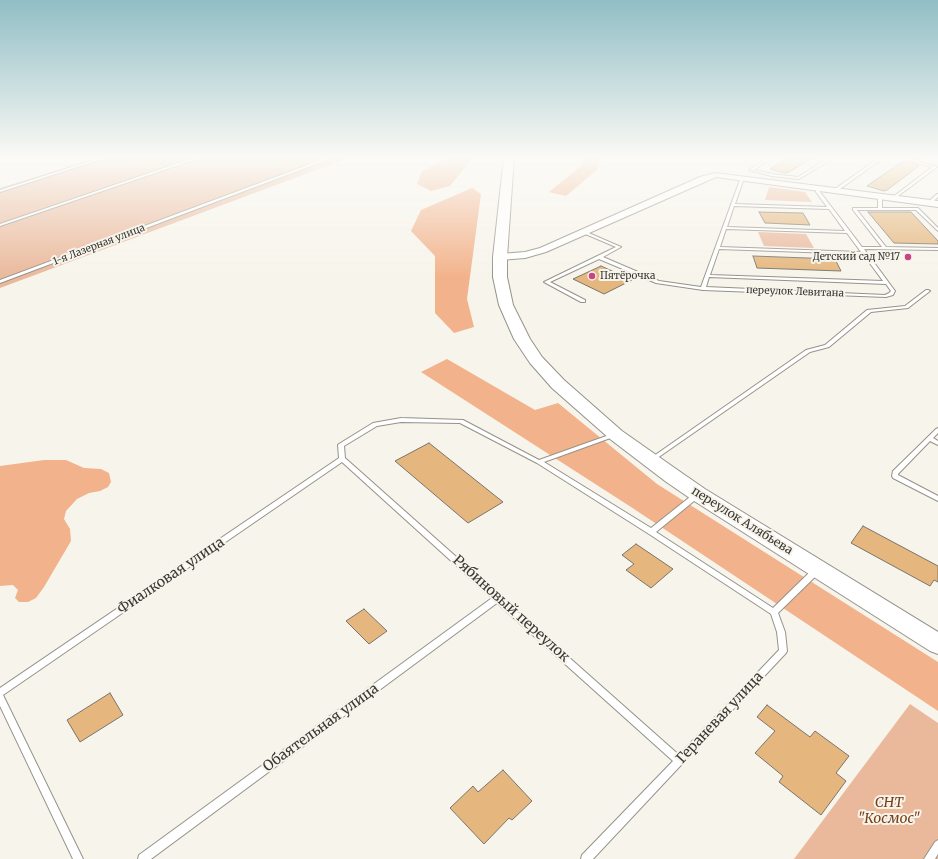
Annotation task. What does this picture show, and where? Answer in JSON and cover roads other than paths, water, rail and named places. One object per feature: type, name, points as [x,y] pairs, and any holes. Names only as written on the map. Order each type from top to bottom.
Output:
[{"type":"main road","name":"переулок Алябьева","points":[[505,197],[500,257],[500,277],[502,290],[513,321],[522,339],[536,360],[558,384],[616,434],[698,494],[938,644]]},
{"type":"street","points":[[500,257],[533,254],[662,197]]},
{"type":"street","points":[[888,197],[938,204]]},
{"type":"lane","points":[[0,224],[80,197]]},
{"type":"lane","name":"1-я Лазерная улица","points":[[0,282],[226,197]]},
{"type":"lane","points":[[703,289],[735,197]]},
{"type":"lane","points":[[822,197],[887,283]]},
{"type":"lane","points":[[880,197],[880,209]]},
{"type":"lane","points":[[929,203],[936,197]]},
{"type":"lane","points":[[732,205],[830,208]]},
{"type":"lane","points":[[885,248],[854,210],[917,209],[938,230]]},
{"type":"lane","points":[[724,228],[848,232]]},
{"type":"lane","points":[[583,301],[546,282],[619,247],[584,232]]},
{"type":"lane","points":[[717,248],[864,253]]},
{"type":"lane","points":[[860,248],[938,249]]},
{"type":"lane","name":"переулок Левитана","points":[[599,256],[652,280],[703,289],[886,296],[891,294],[893,290],[887,283]]},
{"type":"lane","points":[[708,276],[887,283]]},
{"type":"lane","points":[[651,460],[808,351],[827,346],[869,312],[874,310],[906,307],[928,291]]},
{"type":"lane","points":[[342,459],[341,446],[375,424],[401,420],[461,421],[539,462],[651,532],[774,612],[818,569]]},
{"type":"lane","points":[[938,430],[895,473],[895,476],[938,499]]},
{"type":"lane","points":[[539,462],[616,434]]},
{"type":"lane","points":[[930,439],[938,443]]},
{"type":"lane","name":"Рябиновый переулок","points":[[342,459],[679,760]]},
{"type":"lane","name":"Фиалковая улица","points":[[0,693],[342,459]]},
{"type":"lane","points":[[651,532],[698,494]]},
{"type":"lane","name":"Обаятельная улица","points":[[143,859],[499,598]]},
{"type":"lane","name":"Гераневая улица","points":[[586,859],[783,651],[781,632],[774,612]]},
{"type":"lane","points":[[0,697],[78,859]]},
{"type":"lane","points":[[929,859],[938,845]]},
{"type":"place","name":"Детский сад №17","points":[[908,257]]},
{"type":"place","name":"Пятёрочка","points":[[592,276]]},
{"type":"park label","name":"СНТ \"Космос\"","points":[[889,812]]}]
